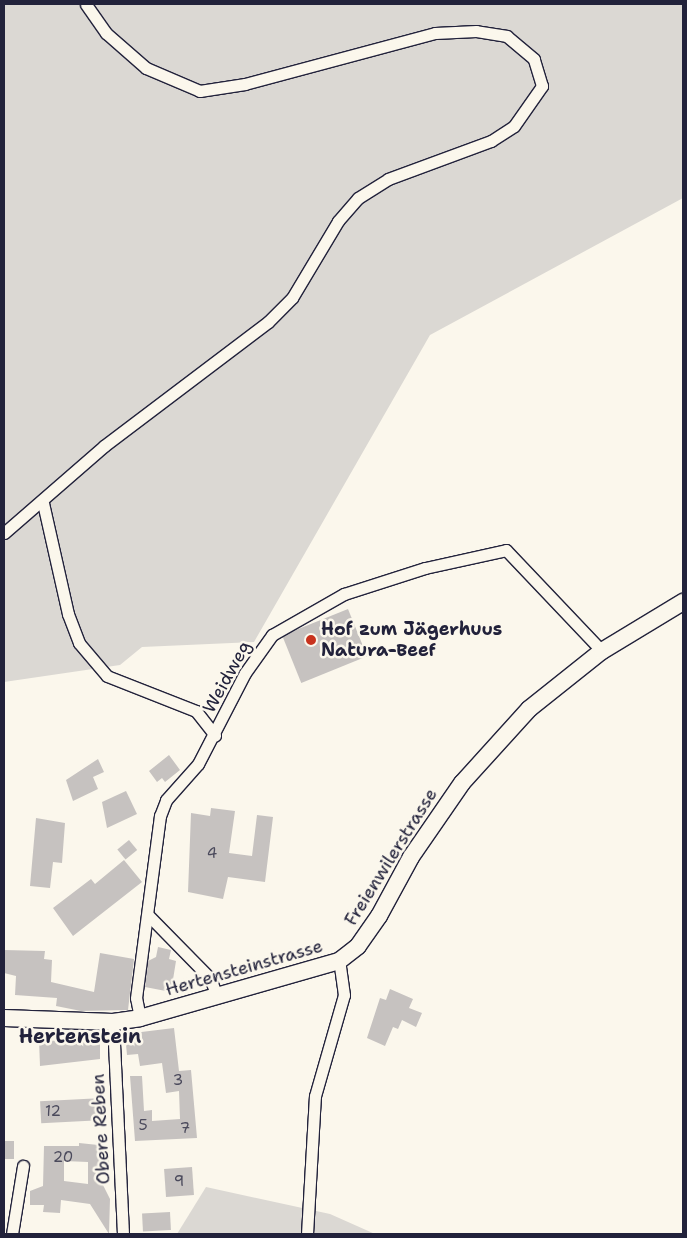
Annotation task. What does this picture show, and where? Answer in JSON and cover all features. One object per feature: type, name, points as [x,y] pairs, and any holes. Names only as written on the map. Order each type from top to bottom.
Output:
[{"type":"street","points":[[4,533],[43,503],[104,446],[268,322],[292,298],[338,220],[358,198],[388,179],[498,136],[514,126],[542,86],[534,59],[507,36],[476,31],[435,33],[245,84],[200,91],[146,68],[106,32],[86,4]]},
{"type":"street","points":[[43,503],[68,614],[79,643],[107,676],[196,711],[215,735]]},
{"type":"street","name":"Weidweg","points":[[140,1018],[136,998],[163,808],[215,735],[245,673],[272,635],[305,612],[344,594],[490,552],[506,550],[602,651]]},
{"type":"street","name":"Freienwilerstrasse","points":[[339,961],[358,946],[379,916],[411,857],[462,783],[530,709],[602,651],[683,602]]},
{"type":"street","points":[[149,916],[210,978],[217,996]]},
{"type":"street","name":"Hertensteinstrasse","points":[[4,1018],[113,1022],[140,1018],[339,961],[344,995],[315,1096],[307,1234]]},
{"type":"street","name":"Obere Reben","points":[[113,1022],[122,1234]]},
{"type":"street","points":[[12,1234],[22,1166]]},
{"type":"shaded area","points":[[4,4],[683,4],[683,198],[430,335],[254,642],[142,647],[120,665],[4,682]]},
{"type":"shaded area","points":[[206,1187],[330,1214],[375,1234],[177,1234]]},
{"type":"building","points":[[348,609],[367,656],[301,683],[282,636]]},
{"type":"building","points":[[169,755],[180,770],[165,782],[162,778],[157,782],[149,771]]},
{"type":"building","points":[[98,759],[104,772],[93,777],[98,789],[73,801],[66,780]]},
{"type":"building","points":[[126,791],[137,814],[107,828],[102,802]]},
{"type":"building","points":[[211,808],[235,811],[229,853],[252,856],[257,815],[273,817],[265,882],[228,877],[223,899],[188,892],[191,813],[210,816]]},
{"type":"building","points":[[36,818],[65,823],[62,863],[53,862],[50,888],[30,886]]},
{"type":"building","points":[[129,840],[137,850],[126,860],[117,849]]},
{"type":"building","points":[[124,860],[142,882],[73,936],[53,908],[91,879],[95,884]]},
{"type":"building","points":[[158,947],[171,950],[169,959],[176,961],[171,992],[145,987],[148,961],[156,957]]},
{"type":"building","points":[[4,950],[45,951],[44,959],[52,960],[51,982],[94,992],[100,953],[134,959],[128,1010],[81,1011],[56,1006],[57,998],[15,995],[16,976],[4,973]]},
{"type":"building","points":[[390,989],[413,999],[409,1008],[422,1013],[416,1027],[402,1020],[398,1029],[393,1027],[385,1046],[367,1038],[380,998],[386,1000]]},
{"type":"building","points":[[174,1028],[179,1071],[191,1070],[197,1138],[135,1141],[130,1076],[142,1076],[144,1111],[152,1110],[152,1121],[180,1119],[179,1091],[166,1093],[162,1063],[140,1066],[138,1054],[127,1055],[125,1034]]},
{"type":"building","points":[[39,1040],[100,1043],[100,1059],[40,1066]]},
{"type":"building","points":[[103,1098],[104,1120],[41,1123],[40,1101]]},
{"type":"building","points":[[4,1141],[14,1141],[14,1159],[4,1159]]},
{"type":"building","points":[[79,1143],[108,1146],[109,1171],[96,1171],[110,1199],[109,1234],[90,1204],[61,1200],[60,1213],[43,1212],[44,1205],[30,1205],[30,1191],[43,1186],[44,1146],[79,1146]],"holes":[[[64,1161],[88,1162],[88,1184],[64,1181]]]},
{"type":"building","points":[[192,1167],[194,1195],[166,1197],[164,1169]]},
{"type":"building","points":[[170,1212],[171,1230],[143,1231],[142,1213]]},
{"type":"place","name":"Hof zum Jägerhuus Natura-Beef","points":[[311,640]]},
{"type":"district","name":"Hertenstein","points":[[80,1036]]}]
